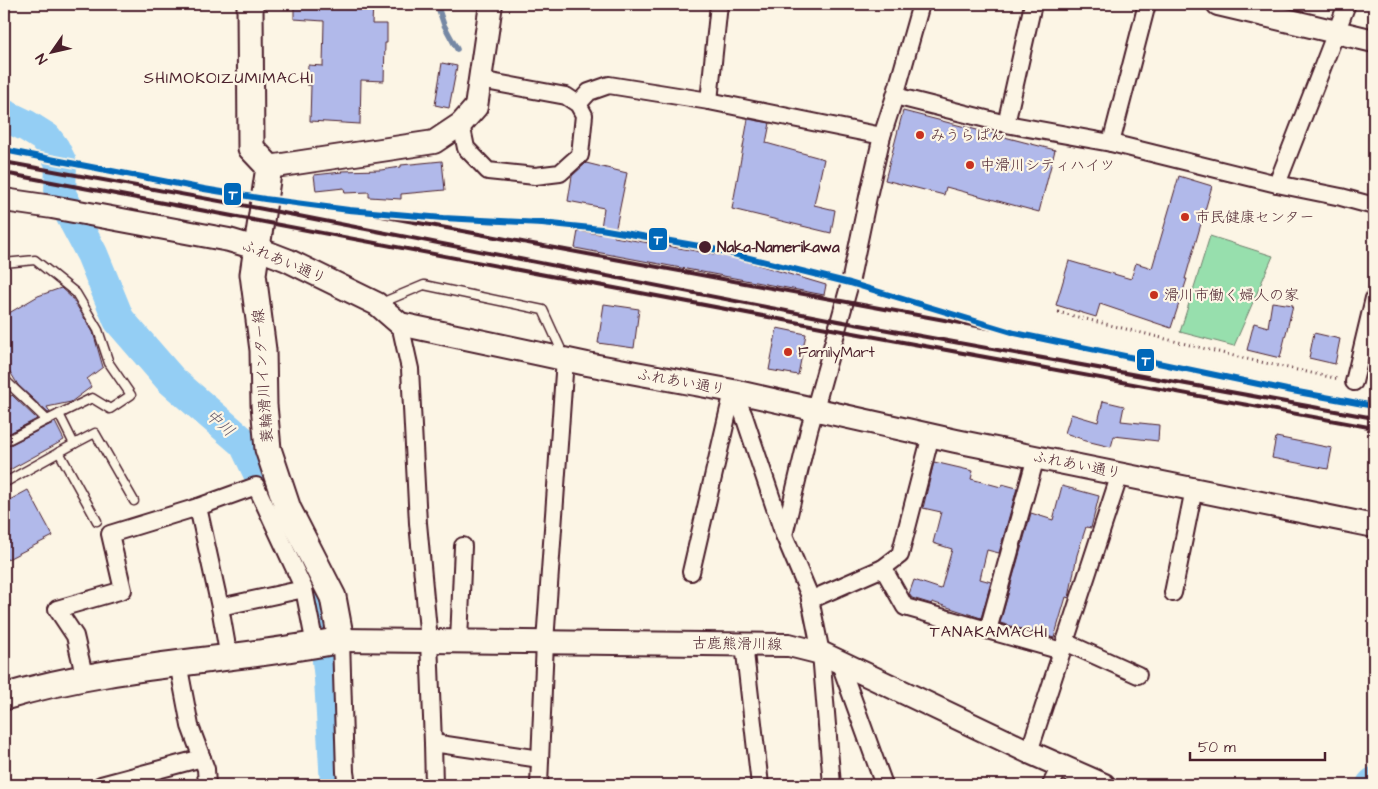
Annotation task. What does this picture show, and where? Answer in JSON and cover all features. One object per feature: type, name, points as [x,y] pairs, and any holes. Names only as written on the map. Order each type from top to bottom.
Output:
[{"type":"main road","points":[[250,4],[251,148],[269,167]]},
{"type":"main road","name":"蓑輪滑川インター線","points":[[269,167],[253,274],[263,350],[264,405],[268,449],[288,509],[333,597],[341,640]]},
{"type":"main road","points":[[4,697],[40,686],[178,663],[228,658],[341,640]]},
{"type":"street","points":[[269,167],[434,142],[462,124],[476,107],[491,4]]},
{"type":"street","points":[[709,101],[719,4]]},
{"type":"street","points":[[784,535],[815,409],[850,283],[868,192],[882,136],[921,4]]},
{"type":"street","points":[[1006,124],[1033,4]]},
{"type":"street","points":[[1111,143],[1147,4]]},
{"type":"street","points":[[1218,4],[1374,41]]},
{"type":"street","points":[[1277,184],[1347,4]]},
{"type":"street","points":[[462,124],[466,148],[488,172],[535,176],[560,173],[580,155],[584,115],[578,104],[566,96],[480,80]]},
{"type":"street","points":[[578,104],[589,92],[609,85],[709,101],[882,136]]},
{"type":"street","points":[[895,96],[1006,124],[1111,143],[1374,206]]},
{"type":"street","name":"ふれあい通り","points":[[4,200],[52,207],[229,240],[256,248],[287,260],[377,304],[400,324],[1374,526]]},
{"type":"street","points":[[1354,382],[1374,298]]},
{"type":"street","points":[[400,324],[410,369],[418,523],[429,641],[434,785]]},
{"type":"street","points":[[538,785],[545,642],[565,359]]},
{"type":"street","points":[[733,392],[744,416],[784,535],[881,785]]},
{"type":"street","points":[[691,572],[733,392]]},
{"type":"street","points":[[810,600],[883,568],[900,555],[931,435]]},
{"type":"street","points":[[988,630],[1036,457]]},
{"type":"street","points":[[1029,752],[1120,474]]},
{"type":"street","points":[[85,679],[75,636],[57,609],[123,590],[110,534],[198,507],[256,486],[304,589],[315,645]]},
{"type":"street","points":[[1173,593],[1194,489]]},
{"type":"street","points":[[198,507],[220,607],[228,658]]},
{"type":"street","points":[[459,642],[462,546]]},
{"type":"street","points":[[883,568],[905,608],[988,630],[1064,646],[1138,675]]},
{"type":"street","points":[[220,607],[304,589]]},
{"type":"street","points":[[341,640],[347,785]]},
{"type":"street","name":"古鹿熊滑川線","points":[[341,640],[789,645],[830,657],[1029,752],[1056,776],[1104,785]]},
{"type":"street","points":[[744,644],[760,785]]},
{"type":"street","points":[[830,657],[832,785]]},
{"type":"street","points":[[178,663],[190,726],[206,769],[207,785]]},
{"type":"street","points":[[432,743],[540,759]]},
{"type":"street","points":[[101,785],[202,758]]},
{"type":"lane","points":[[4,200],[4,209]]},
{"type":"lane","points":[[4,263],[36,260],[76,293],[98,330],[109,363],[131,395],[110,409],[92,398],[4,442]]},
{"type":"lane","points":[[377,304],[424,284],[543,310],[565,359]]},
{"type":"lane","points":[[4,385],[8,382],[47,420]]},
{"type":"lane","points":[[59,414],[74,444]]},
{"type":"lane","points":[[4,483],[95,433],[134,501]]},
{"type":"lane","points":[[59,452],[97,521]]},
{"type":"path","points":[[1058,312],[1242,358],[1354,382]]},
{"type":"green space","points":[[1210,236],[1273,256],[1234,346],[1180,332]]},
{"type":"building","points":[[294,4],[373,4],[372,24],[387,24],[384,81],[361,80],[360,124],[310,121],[311,85],[307,85],[308,65],[323,66],[324,21],[294,19]]},
{"type":"building","points":[[442,63],[457,66],[449,108],[435,105]]},
{"type":"building","name":"中滑川シティハイツ","points":[[903,111],[1055,150],[1039,212],[946,187],[944,195],[885,180]]},
{"type":"building","points":[[748,119],[770,123],[766,143],[824,159],[814,205],[835,210],[831,233],[732,209]]},
{"type":"building","points":[[442,161],[445,190],[401,194],[401,199],[369,197],[369,192],[345,193],[344,188],[316,191],[314,175],[341,171],[381,170],[401,167],[401,165]]},
{"type":"building","points":[[586,163],[627,173],[614,237],[731,257],[826,285],[824,295],[575,248],[578,231],[600,234],[604,208],[568,201],[572,176]]},
{"type":"building","points":[[1179,176],[1212,186],[1185,279],[1187,279],[1171,328],[1100,304],[1096,317],[1056,305],[1069,261],[1131,279],[1136,263],[1152,268]]},
{"type":"building","points":[[61,288],[72,298],[93,332],[103,367],[87,379],[91,387],[71,402],[47,407],[50,412],[48,413],[18,385],[4,362],[4,316],[38,296]]},
{"type":"building","points":[[1272,302],[1293,305],[1280,358],[1247,350],[1254,323],[1268,327]]},
{"type":"building","points":[[604,304],[639,309],[634,348],[598,343]]},
{"type":"building","name":"FamilyMart","points":[[777,328],[806,334],[798,375],[769,370]]},
{"type":"building","points":[[1314,333],[1340,339],[1335,364],[1309,358]]},
{"type":"building","points":[[12,395],[37,419],[4,436],[4,400]]},
{"type":"building","points":[[1103,401],[1124,406],[1121,421],[1159,425],[1158,441],[1114,436],[1111,447],[1082,440],[1065,433],[1071,414],[1098,422]]},
{"type":"building","points":[[55,422],[64,440],[4,473],[4,448]]},
{"type":"building","points":[[1276,437],[1332,448],[1328,469],[1272,458]]},
{"type":"building","points":[[934,462],[973,471],[971,479],[1001,487],[1002,484],[1017,488],[999,553],[987,550],[980,579],[991,582],[981,618],[932,602],[932,604],[912,598],[909,594],[914,580],[941,589],[952,549],[933,543],[941,512],[923,508]]},
{"type":"building","points":[[1062,486],[1099,496],[1091,528],[1086,527],[1077,555],[1069,598],[1066,597],[1054,638],[1000,623],[1031,513],[1053,520]]},
{"type":"building","points":[[28,490],[53,536],[4,561],[4,503]]},
{"type":"waterway","points":[[437,4],[444,25],[457,49]]},
{"type":"waterway","name":"中川","points":[[4,115],[46,138],[54,149],[61,163],[60,194],[92,254],[119,320],[171,380],[245,444],[316,592],[325,633],[330,679],[336,785]]},
{"type":"railway","points":[[4,162],[263,209],[838,321],[1374,418]]},
{"type":"railway","points":[[4,173],[837,330],[1374,428]]},
{"type":"railway","points":[[349,210],[1015,333]]},
{"type":"transit line","name":"T","points":[[4,150],[265,199],[349,210],[443,218],[542,223],[601,229],[705,247],[850,283],[1015,333],[1287,390],[1374,406]]},
{"type":"place","name":"みうらぱん","points":[[920,135]]},
{"type":"place","name":"中滑川シティハイツ","points":[[970,165]]},
{"type":"place","name":"市民健康センター","points":[[1185,217]]},
{"type":"place","name":"Naka-Namerikawa","points":[[705,247]]},
{"type":"place","name":"滑川市働く婦人の家","points":[[1154,295]]},
{"type":"place","name":"FamilyMart","points":[[788,352]]},
{"type":"district","name":"SHIMOKOIZUMIMACHI","points":[[229,78]]},
{"type":"district","name":"TANAKAMACHI","points":[[989,632]]}]
